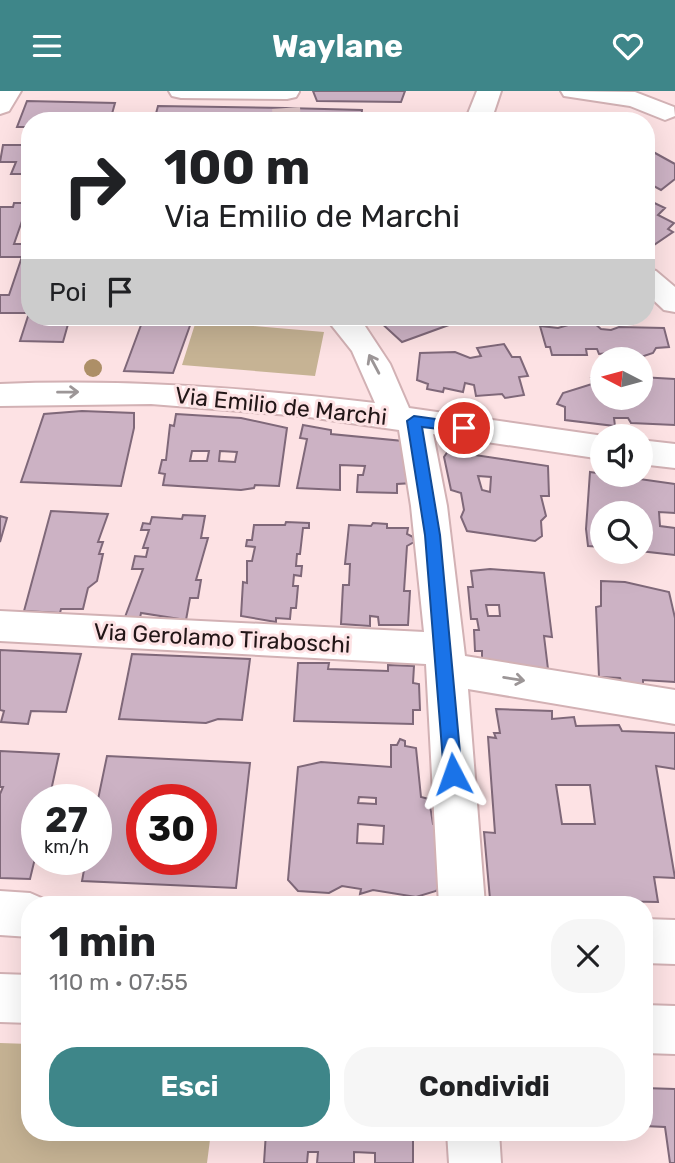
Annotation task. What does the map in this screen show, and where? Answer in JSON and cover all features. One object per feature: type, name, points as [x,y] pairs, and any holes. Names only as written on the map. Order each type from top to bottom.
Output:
[{"type":"street","points":[[0,106],[9,91]]},
{"type":"street","points":[[181,91],[287,97]]},
{"type":"street","points":[[481,112],[489,91]]},
{"type":"street","points":[[573,91],[635,99],[672,117]]},
{"type":"street","points":[[655,285],[675,303]]},
{"type":"street","points":[[351,326],[406,420],[432,526],[446,659],[461,896]]},
{"type":"street","name":"Via Emilio de Marchi","points":[[0,395],[112,392],[218,397],[590,445]]},
{"type":"street","points":[[653,453],[675,456]]},
{"type":"street","name":"Via Gerolamo Tiraboschi","points":[[0,626],[446,659],[675,707]]},
{"type":"street","points":[[0,913],[21,914]]},
{"type":"street","points":[[653,941],[675,942]]},
{"type":"street","points":[[0,998],[21,999]]},
{"type":"street","points":[[653,1029],[675,1030]]},
{"type":"street","points":[[474,1141],[475,1163]]},
{"type":"shaded area","points":[[194,326],[254,326],[324,332],[315,376],[182,365]]},
{"type":"shaded area","points":[[0,1043],[21,1044],[21,1141],[210,1141],[207,1163],[0,1163]]},
{"type":"building","points":[[313,91],[405,91],[401,102],[317,101]]},
{"type":"building","points":[[27,101],[115,103],[112,112],[23,112]]},
{"type":"building","points":[[158,106],[362,110],[362,112],[156,112]]},
{"type":"building","points":[[3,145],[21,145],[21,174],[11,174],[16,162],[0,162]]},
{"type":"building","points":[[655,153],[675,164],[675,179],[661,190],[655,187]]},
{"type":"building","points":[[14,203],[21,203],[21,224],[14,244],[21,244],[21,257],[0,257],[0,207],[13,207]]},
{"type":"building","points":[[655,203],[665,208],[658,215],[674,223],[668,229],[673,232],[655,244]]},
{"type":"building","points":[[21,260],[21,313],[0,313],[0,295],[9,295]]},
{"type":"building","points":[[25,326],[67,326],[63,342],[20,341]]},
{"type":"building","points":[[141,326],[190,326],[173,373],[124,371]]},
{"type":"building","points":[[384,326],[446,326],[402,342]]},
{"type":"building","points":[[540,326],[598,326],[611,330],[619,327],[664,328],[669,347],[656,348],[653,353],[653,347],[590,347],[586,349],[587,355],[552,355],[550,347],[546,347]]},
{"type":"building","points":[[504,344],[512,357],[520,357],[528,376],[519,377],[524,395],[505,398],[502,394],[476,396],[474,385],[465,383],[463,392],[444,388],[443,392],[427,389],[428,384],[417,380],[420,353],[455,352],[470,358],[481,356],[477,348]]},
{"type":"building","points":[[653,378],[675,379],[675,425],[631,423],[628,418],[614,418],[615,424],[565,420],[565,407],[557,404],[563,393],[590,385],[590,410],[653,410]]},
{"type":"building","points":[[82,411],[134,413],[134,428],[121,486],[21,482],[44,414]]},
{"type":"building","points":[[176,414],[241,418],[287,428],[279,486],[255,485],[254,488],[241,490],[163,485],[165,474],[159,473],[162,460],[166,460],[170,425],[174,426]],"holes":[[[192,451],[209,451],[207,461],[190,461]],[[220,451],[237,452],[235,462],[219,461]]]},
{"type":"building","points":[[303,425],[331,430],[331,434],[403,441],[413,483],[397,484],[397,493],[357,492],[358,475],[363,475],[365,466],[340,465],[340,490],[297,488],[307,439],[300,438]]},
{"type":"building","points":[[448,451],[548,466],[549,496],[541,496],[546,516],[541,521],[542,536],[535,541],[467,531],[461,517],[464,510],[461,493],[451,490],[444,457]],"holes":[[[478,476],[491,477],[490,492],[482,490]]]},
{"type":"building","points":[[590,472],[590,487],[653,487],[653,481],[675,484],[675,513],[659,512],[660,526],[675,528],[675,555],[653,552],[653,501],[590,501],[590,546],[586,529]]},
{"type":"building","points":[[51,511],[108,514],[98,542],[103,542],[99,554],[103,554],[97,581],[88,588],[83,609],[61,609],[60,613],[24,611]]},
{"type":"building","points":[[183,515],[205,516],[201,538],[208,538],[196,580],[201,580],[198,598],[190,598],[186,620],[141,613],[140,618],[125,617],[143,569],[132,569],[135,556],[146,557],[148,548],[143,548],[149,530],[141,530],[143,523],[150,524],[152,517],[182,519]]},
{"type":"building","points":[[0,516],[7,518],[0,542]]},
{"type":"building","points":[[286,522],[309,523],[309,528],[303,528],[300,554],[297,554],[296,566],[302,566],[301,576],[294,575],[293,586],[298,586],[296,608],[291,608],[290,619],[276,618],[276,622],[241,616],[243,582],[247,583],[247,561],[252,561],[255,547],[246,546],[247,540],[252,540],[254,525],[285,525]]},
{"type":"building","points":[[373,523],[387,524],[387,528],[408,528],[407,534],[413,537],[414,542],[407,546],[404,591],[410,591],[408,625],[379,625],[378,617],[370,616],[370,626],[341,624],[343,585],[349,585],[350,564],[345,564],[349,525],[371,526]]},
{"type":"building","points":[[490,569],[544,573],[552,637],[544,636],[548,669],[482,661],[482,651],[475,651],[474,630],[479,630],[477,619],[471,619],[468,587],[473,587],[471,571]],"holes":[[[486,605],[499,605],[500,616],[488,616]]]},
{"type":"building","points":[[601,581],[625,582],[669,592],[675,618],[675,682],[643,680],[643,685],[622,683],[620,678],[599,677],[596,607],[601,606]]},
{"type":"building","points":[[0,650],[81,654],[66,712],[31,711],[28,724],[1,722],[4,711],[0,710]]},
{"type":"building","points":[[132,654],[250,659],[242,720],[218,719],[206,723],[119,719]]},
{"type":"building","points":[[298,663],[329,663],[328,669],[388,671],[388,665],[414,666],[413,683],[419,684],[420,710],[413,710],[413,724],[294,721]]},
{"type":"building","points":[[496,709],[552,711],[552,719],[574,717],[576,726],[619,725],[622,731],[675,733],[675,769],[656,766],[675,878],[654,877],[658,902],[653,902],[653,896],[490,896],[484,832],[495,833],[488,737],[496,738],[494,733],[500,733]],"holes":[[[556,785],[590,785],[595,824],[562,824]]]},
{"type":"building","points":[[400,739],[405,741],[405,746],[416,748],[421,797],[429,799],[433,824],[439,826],[443,881],[436,891],[419,896],[373,890],[360,894],[361,889],[342,886],[329,893],[298,891],[288,880],[298,767],[321,762],[391,767],[391,745],[397,745]],"holes":[[[359,797],[376,798],[376,804],[358,803]],[[358,824],[384,826],[383,844],[357,843]]]},
{"type":"building","points":[[0,751],[59,754],[52,784],[21,784],[21,875],[31,875],[30,879],[0,878],[0,794],[3,787],[0,787]]},
{"type":"building","points":[[107,756],[250,763],[236,888],[82,881],[83,875],[112,875],[112,784],[101,784]]},
{"type":"building","points":[[653,1088],[675,1089],[675,1163],[670,1163],[665,1127],[653,1126]]},
{"type":"building","points":[[265,1141],[413,1141],[413,1163],[375,1163],[375,1153],[354,1152],[354,1163],[317,1163],[318,1152],[308,1152],[307,1163],[264,1163]]},
{"type":"tunnel","points":[[286,108],[286,112]]},
{"type":"route","points":[[453,774],[445,649],[433,535],[414,421],[464,428]]}]
